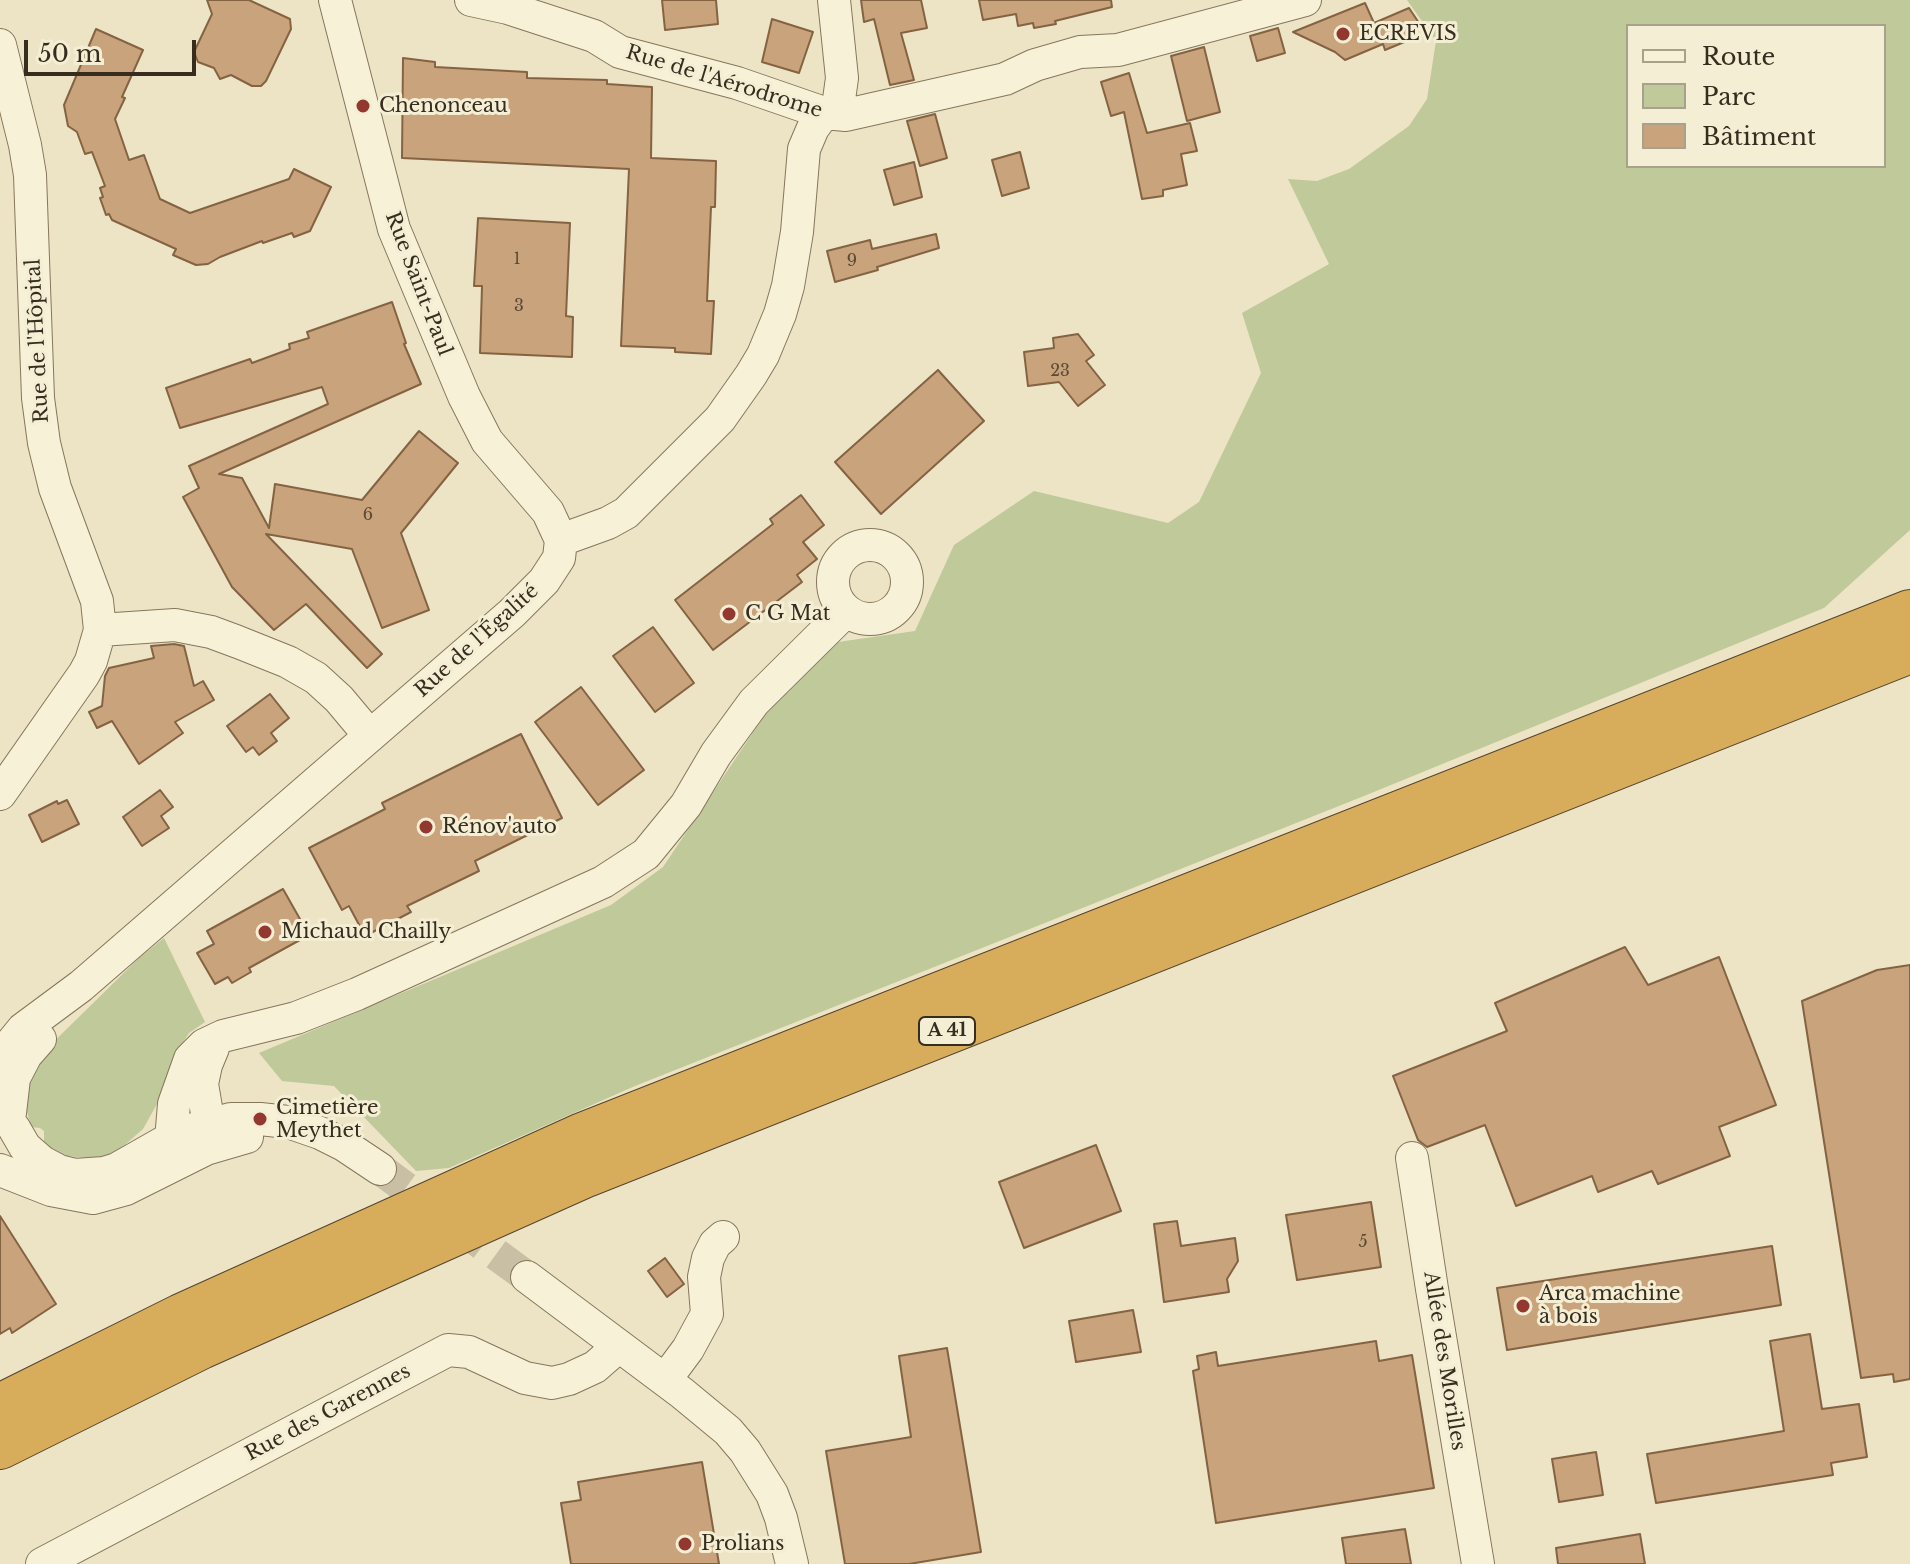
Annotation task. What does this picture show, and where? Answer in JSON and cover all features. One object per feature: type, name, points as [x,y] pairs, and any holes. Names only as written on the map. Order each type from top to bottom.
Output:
[{"type":"highway","name":"A 41","points":[[0,1406],[181,1316],[580,1136],[1910,612]]},
{"type":"highway","name":"A 41","points":[[0,1447],[201,1347],[586,1175],[1910,651]]},
{"type":"street","name":"Rue Saint-Paul","points":[[335,0],[394,229],[453,373],[487,441],[548,512],[561,540]]},
{"type":"street","name":"Rue de l'Aérodrome","points":[[471,0],[508,8],[594,36],[620,52],[737,83],[830,114],[859,114],[1005,79],[1035,65],[1080,52],[1118,50],[1297,1]]},
{"type":"street","points":[[561,540],[626,513],[720,419],[763,355],[784,300],[797,232],[804,149],[813,128],[830,114],[842,78],[834,0]]},
{"type":"street","name":"Rue de l'Hôpital","points":[[0,45],[30,175],[38,398],[44,443],[55,488],[97,601],[100,630]]},
{"type":"street","name":"Rue de l'Égalité","points":[[0,1057],[23,1029],[81,986],[512,613],[544,581],[559,558],[561,540]]},
{"type":"street","points":[[175,1136],[172,1128],[174,1104],[190,1059],[204,1045],[223,1036],[296,1018],[357,994],[626,869],[646,854],[668,831],[716,754],[754,702],[846,611]]},
{"type":"street","points":[[0,794],[84,674],[100,630],[175,625],[211,632],[238,642],[288,662],[316,678],[339,699],[370,736]]},
{"type":"street","name":"Rue de l'Égalité","points":[[6,1124],[10,1092],[20,1065],[81,986]]},
{"type":"street","points":[[209,1125],[202,1084],[210,1052],[223,1036]]},
{"type":"street","points":[[6,1124],[42,1162],[75,1175],[117,1169],[175,1136],[231,1119],[288,1122],[344,1145],[380,1169]]},
{"type":"street","points":[[149,1175],[161,1159],[193,1141],[209,1125]]},
{"type":"street","points":[[0,1170],[51,1190],[93,1198],[126,1189],[206,1149],[248,1137],[320,1133]]},
{"type":"street","name":"Allée des Morilles","points":[[1412,1158],[1478,1564]]},
{"type":"street","points":[[665,1380],[694,1340],[707,1314],[704,1277],[708,1258],[715,1244],[723,1237]]},
{"type":"street","points":[[527,1277],[709,1414],[745,1451],[772,1494],[792,1564]]},
{"type":"street","name":"Rue des Garennes","points":[[42,1564],[448,1350],[469,1352],[525,1378],[552,1383],[595,1367],[619,1346]]},
{"type":"green space","points":[[1407,0],[1910,0],[1910,530],[1824,608],[1364,796],[635,1086],[449,1168],[416,1171],[334,1086],[282,1081],[259,1053],[611,905],[663,867],[766,713],[838,642],[915,631],[954,545],[1034,491],[1168,523],[1199,502],[1261,373],[1242,313],[1329,264],[1288,179],[1317,181],[1349,169],[1409,126],[1427,99],[1436,41]]},
{"type":"green space","points":[[164,938],[205,1022],[189,1033],[173,1058],[166,1104],[157,1104],[143,1129],[112,1156],[93,1159],[68,1156],[48,1148],[44,1143],[44,1131],[31,1127],[25,1104],[28,1067],[139,958]]},
{"type":"building","points":[[207,0],[249,0],[290,19],[291,29],[261,86],[252,86],[231,75],[220,79],[214,68],[198,62],[194,52],[212,14]]},
{"type":"building","points":[[662,0],[716,0],[718,24],[665,30]]},
{"type":"building","points":[[861,0],[921,0],[927,28],[901,33],[914,80],[890,85],[874,19],[864,22]]},
{"type":"building","points":[[979,0],[1111,0],[1112,7],[1034,28],[1033,23],[1018,26],[1016,14],[983,20]]},
{"type":"building","name":"ECREVIS","points":[[1365,3],[1374,23],[1409,8],[1419,23],[1414,38],[1385,50],[1383,44],[1345,60],[1293,32]]},
{"type":"building","points":[[772,19],[813,32],[799,73],[762,62]]},
{"type":"building","points":[[1278,28],[1285,53],[1257,61],[1250,36]]},
{"type":"building","points":[[96,29],[143,50],[115,119],[129,160],[144,155],[160,199],[190,213],[289,179],[294,169],[331,187],[310,231],[294,237],[292,233],[262,241],[208,264],[196,265],[173,255],[176,249],[106,215],[100,198],[103,197],[100,188],[105,186],[92,152],[85,154],[77,132],[68,126],[64,105]]},
{"type":"building","points":[[1204,47],[1220,112],[1187,121],[1171,56]]},
{"type":"building","points":[[403,58],[435,62],[435,67],[527,72],[527,78],[607,80],[607,84],[652,87],[651,158],[716,161],[707,301],[714,301],[711,354],[675,352],[675,348],[621,346],[629,169],[402,158]]},
{"type":"building","points":[[1129,73],[1147,133],[1190,123],[1197,151],[1181,154],[1187,185],[1163,190],[1163,196],[1142,199],[1124,112],[1111,116],[1101,82]]},
{"type":"building","points":[[935,114],[947,158],[920,166],[907,121]]},
{"type":"building","points":[[1020,152],[1029,188],[1002,196],[992,160]]},
{"type":"building","points":[[914,162],[922,197],[894,205],[884,170]]},
{"type":"building","points":[[478,218],[570,223],[566,316],[573,317],[572,357],[480,353],[482,286],[474,286]]},
{"type":"building","points":[[936,234],[939,248],[835,282],[827,251],[870,240],[872,249]]},
{"type":"building","points":[[392,302],[404,344],[421,384],[219,474],[242,478],[269,528],[275,484],[362,500],[419,431],[458,463],[401,533],[429,610],[382,628],[352,549],[266,534],[382,654],[367,668],[306,604],[274,630],[232,587],[183,497],[199,488],[189,466],[328,404],[322,387],[180,428],[166,388],[250,359],[252,363],[290,349],[289,344],[309,338],[307,332]]},
{"type":"building","points":[[1078,334],[1094,355],[1086,361],[1105,385],[1078,406],[1059,382],[1028,386],[1024,352],[1054,348],[1053,338]]},
{"type":"building","points":[[938,370],[984,421],[881,514],[835,462]]},
{"type":"building","points":[[801,495],[824,525],[803,542],[817,559],[797,575],[802,582],[713,650],[675,600],[773,524],[770,519]]},
{"type":"building","points":[[653,627],[694,683],[655,712],[613,656]]},
{"type":"building","points":[[151,646],[184,646],[194,686],[203,681],[214,700],[175,722],[183,733],[139,764],[112,721],[97,728],[89,712],[102,706],[105,676],[109,668],[154,658]]},
{"type":"building","points":[[581,687],[644,770],[598,805],[535,722]]},
{"type":"building","points":[[270,694],[289,718],[271,733],[277,741],[259,755],[253,747],[246,752],[227,726]]},
{"type":"building","points":[[521,734],[562,818],[475,861],[479,871],[407,906],[411,912],[365,936],[349,906],[342,910],[309,848],[385,809],[382,803]]},
{"type":"building","points":[[160,790],[173,807],[161,816],[169,828],[142,846],[123,817]]},
{"type":"building","points":[[67,800],[79,824],[42,842],[29,815],[57,801],[58,804]]},
{"type":"building","points":[[283,889],[309,935],[249,968],[251,972],[232,983],[228,977],[215,984],[197,953],[214,944],[207,931]]},
{"type":"building","points":[[1625,947],[1648,985],[1719,957],[1776,1105],[1719,1127],[1730,1156],[1658,1184],[1652,1171],[1598,1192],[1592,1176],[1516,1206],[1485,1125],[1427,1147],[1418,1140],[1393,1076],[1507,1031],[1495,1003]]},
{"type":"building","points":[[1910,965],[1910,1379],[1894,1382],[1893,1374],[1861,1378],[1802,1001],[1877,970]]},
{"type":"building","points":[[1096,1145],[1121,1211],[1024,1248],[999,1182]]},
{"type":"building","points":[[1371,1202],[1381,1267],[1297,1280],[1286,1215]]},
{"type":"building","points":[[0,1216],[56,1304],[12,1333],[10,1328],[0,1334]]},
{"type":"building","points":[[1177,1221],[1181,1246],[1235,1238],[1238,1261],[1227,1279],[1229,1292],[1164,1302],[1154,1224]]},
{"type":"building","points":[[1772,1246],[1781,1305],[1507,1350],[1497,1288]]},
{"type":"building","points":[[665,1258],[684,1284],[667,1297],[648,1271]]},
{"type":"building","points":[[1133,1310],[1141,1352],[1076,1362],[1069,1321]]},
{"type":"building","points":[[1810,1334],[1822,1409],[1859,1404],[1867,1457],[1831,1463],[1833,1475],[1656,1503],[1647,1454],[1784,1431],[1770,1341]]},
{"type":"building","points":[[1376,1341],[1379,1361],[1412,1355],[1434,1488],[1216,1523],[1193,1371],[1199,1369],[1197,1356],[1216,1352],[1218,1366]]},
{"type":"building","points":[[947,1348],[981,1552],[909,1564],[845,1564],[826,1451],[911,1437],[899,1356]]},
{"type":"building","points":[[1596,1452],[1603,1495],[1559,1502],[1552,1459]]},
{"type":"building","points":[[702,1462],[719,1564],[571,1564],[561,1503],[581,1500],[578,1482]]},
{"type":"building","points":[[1405,1529],[1411,1564],[1346,1564],[1342,1538]]},
{"type":"building","points":[[1640,1534],[1645,1564],[1558,1564],[1556,1548]]},
{"type":"tunnel","points":[[380,1169],[527,1277]]},
{"type":"place","name":"ECREVIS","points":[[1343,34]]},
{"type":"place","name":"Chenonceau","points":[[363,106]]},
{"type":"place","name":"C G Mat","points":[[729,614]]},
{"type":"place","name":"Rénov'auto","points":[[426,827]]},
{"type":"place","name":"Michaud Chailly","points":[[265,932]]},
{"type":"place","name":"Cimetière Meythet","points":[[260,1119]]},
{"type":"place","name":"Arca machine à bois","points":[[1523,1306]]},
{"type":"place","name":"Prolians","points":[[685,1544]]}]
